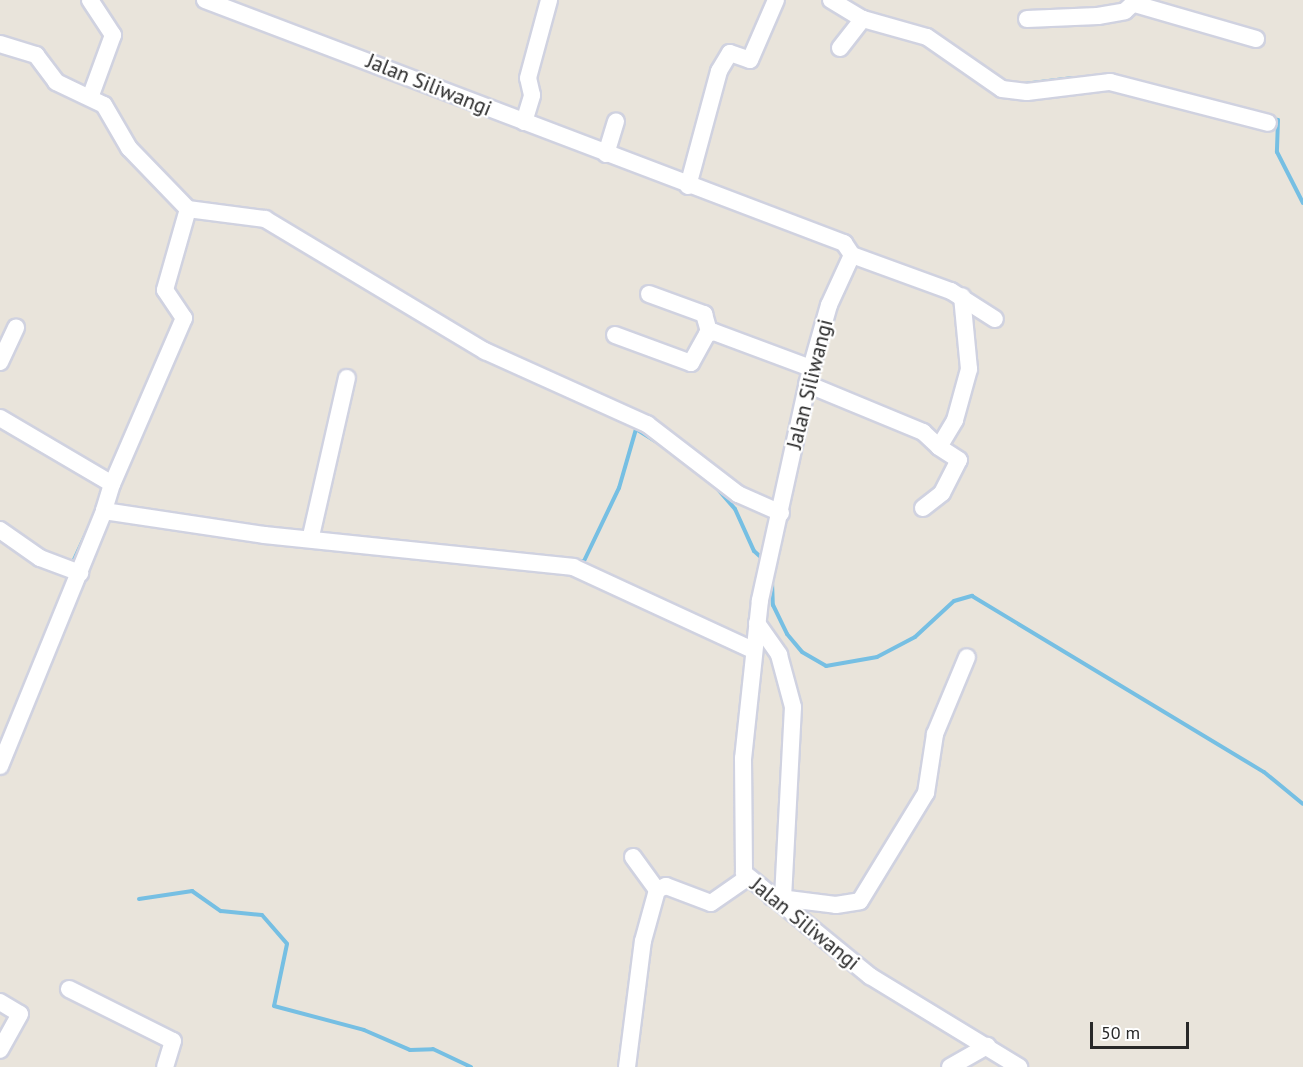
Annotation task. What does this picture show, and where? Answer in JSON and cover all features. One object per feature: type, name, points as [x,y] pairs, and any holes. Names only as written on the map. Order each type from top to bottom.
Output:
[{"type":"street","points":[[90,0],[113,35],[91,95]]},
{"type":"street","name":"Jalan Siliwangi","points":[[206,0],[688,186],[844,243],[852,255],[829,305],[809,376],[757,623],[743,758],[747,878],[778,898],[870,976],[1019,1067]]},
{"type":"street","points":[[524,122],[532,95],[528,78],[549,0]]},
{"type":"street","points":[[688,186],[718,71],[730,53],[750,60],[776,0]]},
{"type":"street","points":[[831,0],[862,20],[927,37],[1002,89],[1027,92],[1110,82],[1268,123]]},
{"type":"street","points":[[1027,19],[1072,20],[1136,2],[1256,39]]},
{"type":"street","points":[[843,44],[862,20]]},
{"type":"street","points":[[0,44],[36,55],[56,82],[91,95],[109,111],[129,148],[188,209],[265,219],[484,351],[647,424],[738,494],[781,513]]},
{"type":"street","points":[[606,154],[616,122]]},
{"type":"street","points":[[0,766],[80,573],[112,484],[184,318],[165,290],[188,209]]},
{"type":"street","points":[[852,255],[962,296],[995,319]]},
{"type":"street","points":[[615,335],[691,363],[709,332],[704,314],[649,294]]},
{"type":"street","points":[[939,447],[955,420],[969,369],[962,296]]},
{"type":"street","points":[[0,362],[16,327]]},
{"type":"street","points":[[709,332],[809,376],[922,432],[959,460],[942,493],[923,508]]},
{"type":"street","points":[[311,536],[347,378]]},
{"type":"street","points":[[0,418],[112,484]]},
{"type":"street","points":[[104,511],[265,535],[311,536],[573,567],[753,650]]},
{"type":"street","points":[[0,530],[40,558],[80,573]]},
{"type":"street","points":[[757,623],[779,655],[793,707],[778,898],[850,906],[860,901],[926,794],[935,734],[967,657]]},
{"type":"street","points":[[633,856],[657,890]]},
{"type":"street","points":[[657,890],[666,886],[711,903],[747,878]]},
{"type":"street","points":[[627,1067],[643,941],[657,890]]},
{"type":"street","points":[[69,989],[172,1041],[165,1067]]},
{"type":"street","points":[[0,1002],[20,1014],[0,1050]]},
{"type":"street","points":[[950,1067],[987,1046]]},
{"type":"waterway","points":[[1024,84],[1073,78]]},
{"type":"waterway","points":[[1143,83],[1229,105]]},
{"type":"waterway","points":[[1270,118],[1278,120],[1277,152],[1303,203]]},
{"type":"waterway","points":[[577,561],[584,561],[619,488],[636,429],[657,442]]},
{"type":"waterway","points":[[715,486],[735,509],[754,551],[765,561]]},
{"type":"waterway","points":[[72,564],[95,514]]},
{"type":"waterway","points":[[772,581],[773,605],[787,634],[802,652],[826,666],[877,657],[915,637],[954,601],[972,596],[1264,772],[1303,804]]},
{"type":"waterway","points":[[139,899],[192,891],[221,911],[262,915],[287,944],[274,1006],[364,1030],[410,1050],[433,1049],[471,1067]]}]
